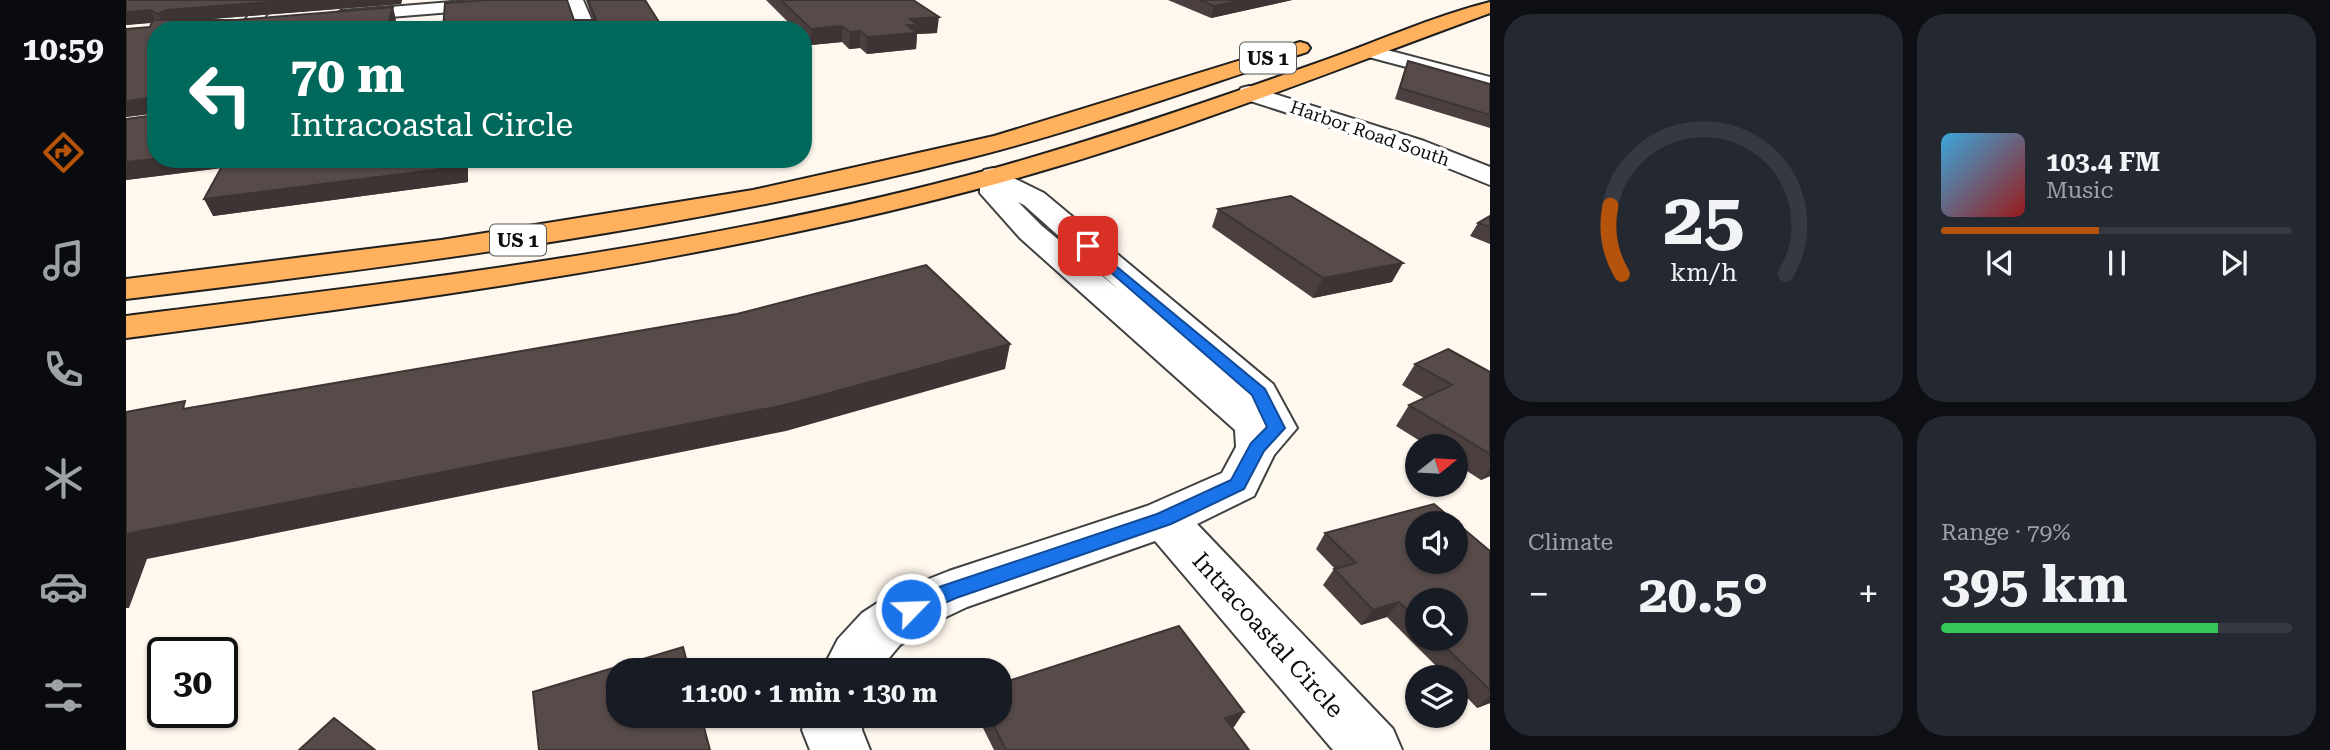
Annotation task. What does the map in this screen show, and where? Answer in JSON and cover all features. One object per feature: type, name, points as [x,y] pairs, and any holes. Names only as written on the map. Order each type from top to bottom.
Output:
[{"type":"main road","name":"US 1","points":[[126,327],[573,266],[699,243],[882,204],[993,176],[1129,135],[1330,65],[1363,46],[1488,9]]},
{"type":"main road","name":"US 1","points":[[126,289],[475,246],[735,202],[906,166],[1013,139],[1090,117],[1322,41],[1330,52],[1330,65]]},
{"type":"main road","points":[[993,176],[986,168],[986,161],[1013,139]]},
{"type":"main road","points":[[882,204],[909,176],[906,166]]},
{"type":"main road","points":[[346,299],[438,270],[475,246]]},
{"type":"street","points":[[253,21],[268,0]]},
{"type":"street","points":[[321,18],[420,5],[538,0]]},
{"type":"street","points":[[575,0],[583,21]]},
{"type":"street","points":[[1363,46],[1490,83]]},
{"type":"street","name":"Harbor Road South","points":[[1249,93],[1415,146],[1490,177]]},
{"type":"street","points":[[856,658],[881,629],[911,609],[949,592],[1164,519],[1238,484],[1257,447],[1256,425],[1031,232],[995,193],[992,187],[993,176]]},
{"type":"street","name":"Intracoastal Circle","points":[[1164,519],[1373,750]]},
{"type":"street","points":[[832,728],[839,750]]},
{"type":"building","points":[[126,0],[295,0],[166,10],[158,14],[150,10],[126,12]]},
{"type":"building","points":[[567,0],[574,20],[596,20],[588,0],[645,0],[658,21],[444,21],[445,3]]},
{"type":"building","points":[[781,0],[913,0],[939,17],[910,19],[918,25],[907,25],[917,33],[867,37],[860,31],[850,32],[842,26],[812,29],[812,21],[803,21]]},
{"type":"building","points":[[1200,0],[1242,0],[1214,6]]},
{"type":"building","points":[[393,7],[389,21],[153,21],[236,20]]},
{"type":"building","points":[[147,27],[147,98],[126,101],[126,29]]},
{"type":"building","points":[[1408,61],[1490,84],[1490,115],[1400,88]]},
{"type":"building","points":[[147,116],[147,160],[126,162],[126,119]]},
{"type":"building","points":[[221,168],[448,168],[204,199]]},
{"type":"building","points":[[1291,196],[1403,263],[1323,278],[1218,209]]},
{"type":"building","points":[[1490,216],[1490,227],[1478,223]]},
{"type":"building","points":[[926,265],[1010,344],[785,405],[126,534],[126,412],[185,401],[183,409],[737,314]]},
{"type":"building","points":[[1448,349],[1490,372],[1490,454],[1468,441],[1468,434],[1457,434],[1409,405],[1452,385],[1415,364]]},
{"type":"building","points":[[1434,504],[1442,511],[1408,511]]},
{"type":"building","points":[[1405,512],[1405,574],[1468,574],[1468,533],[1490,551],[1490,690],[1468,669],[1468,665],[1464,665],[1449,651],[1468,651],[1468,588],[1405,588],[1405,608],[1399,602],[1373,610],[1334,569],[1356,563],[1325,533]]},
{"type":"building","points":[[1179,626],[1244,712],[1225,718],[1249,750],[1006,750],[995,728],[1012,728],[1012,680]]},
{"type":"building","points":[[683,647],[686,658],[646,658]]},
{"type":"building","points":[[606,670],[606,728],[704,728],[710,750],[539,750],[533,692]]},
{"type":"building","points":[[334,718],[375,750],[299,750]]},
{"type":"route","points":[[911,609],[949,592],[1164,519],[1238,484],[1257,447],[1276,428],[1259,393],[1088,246]]}]
